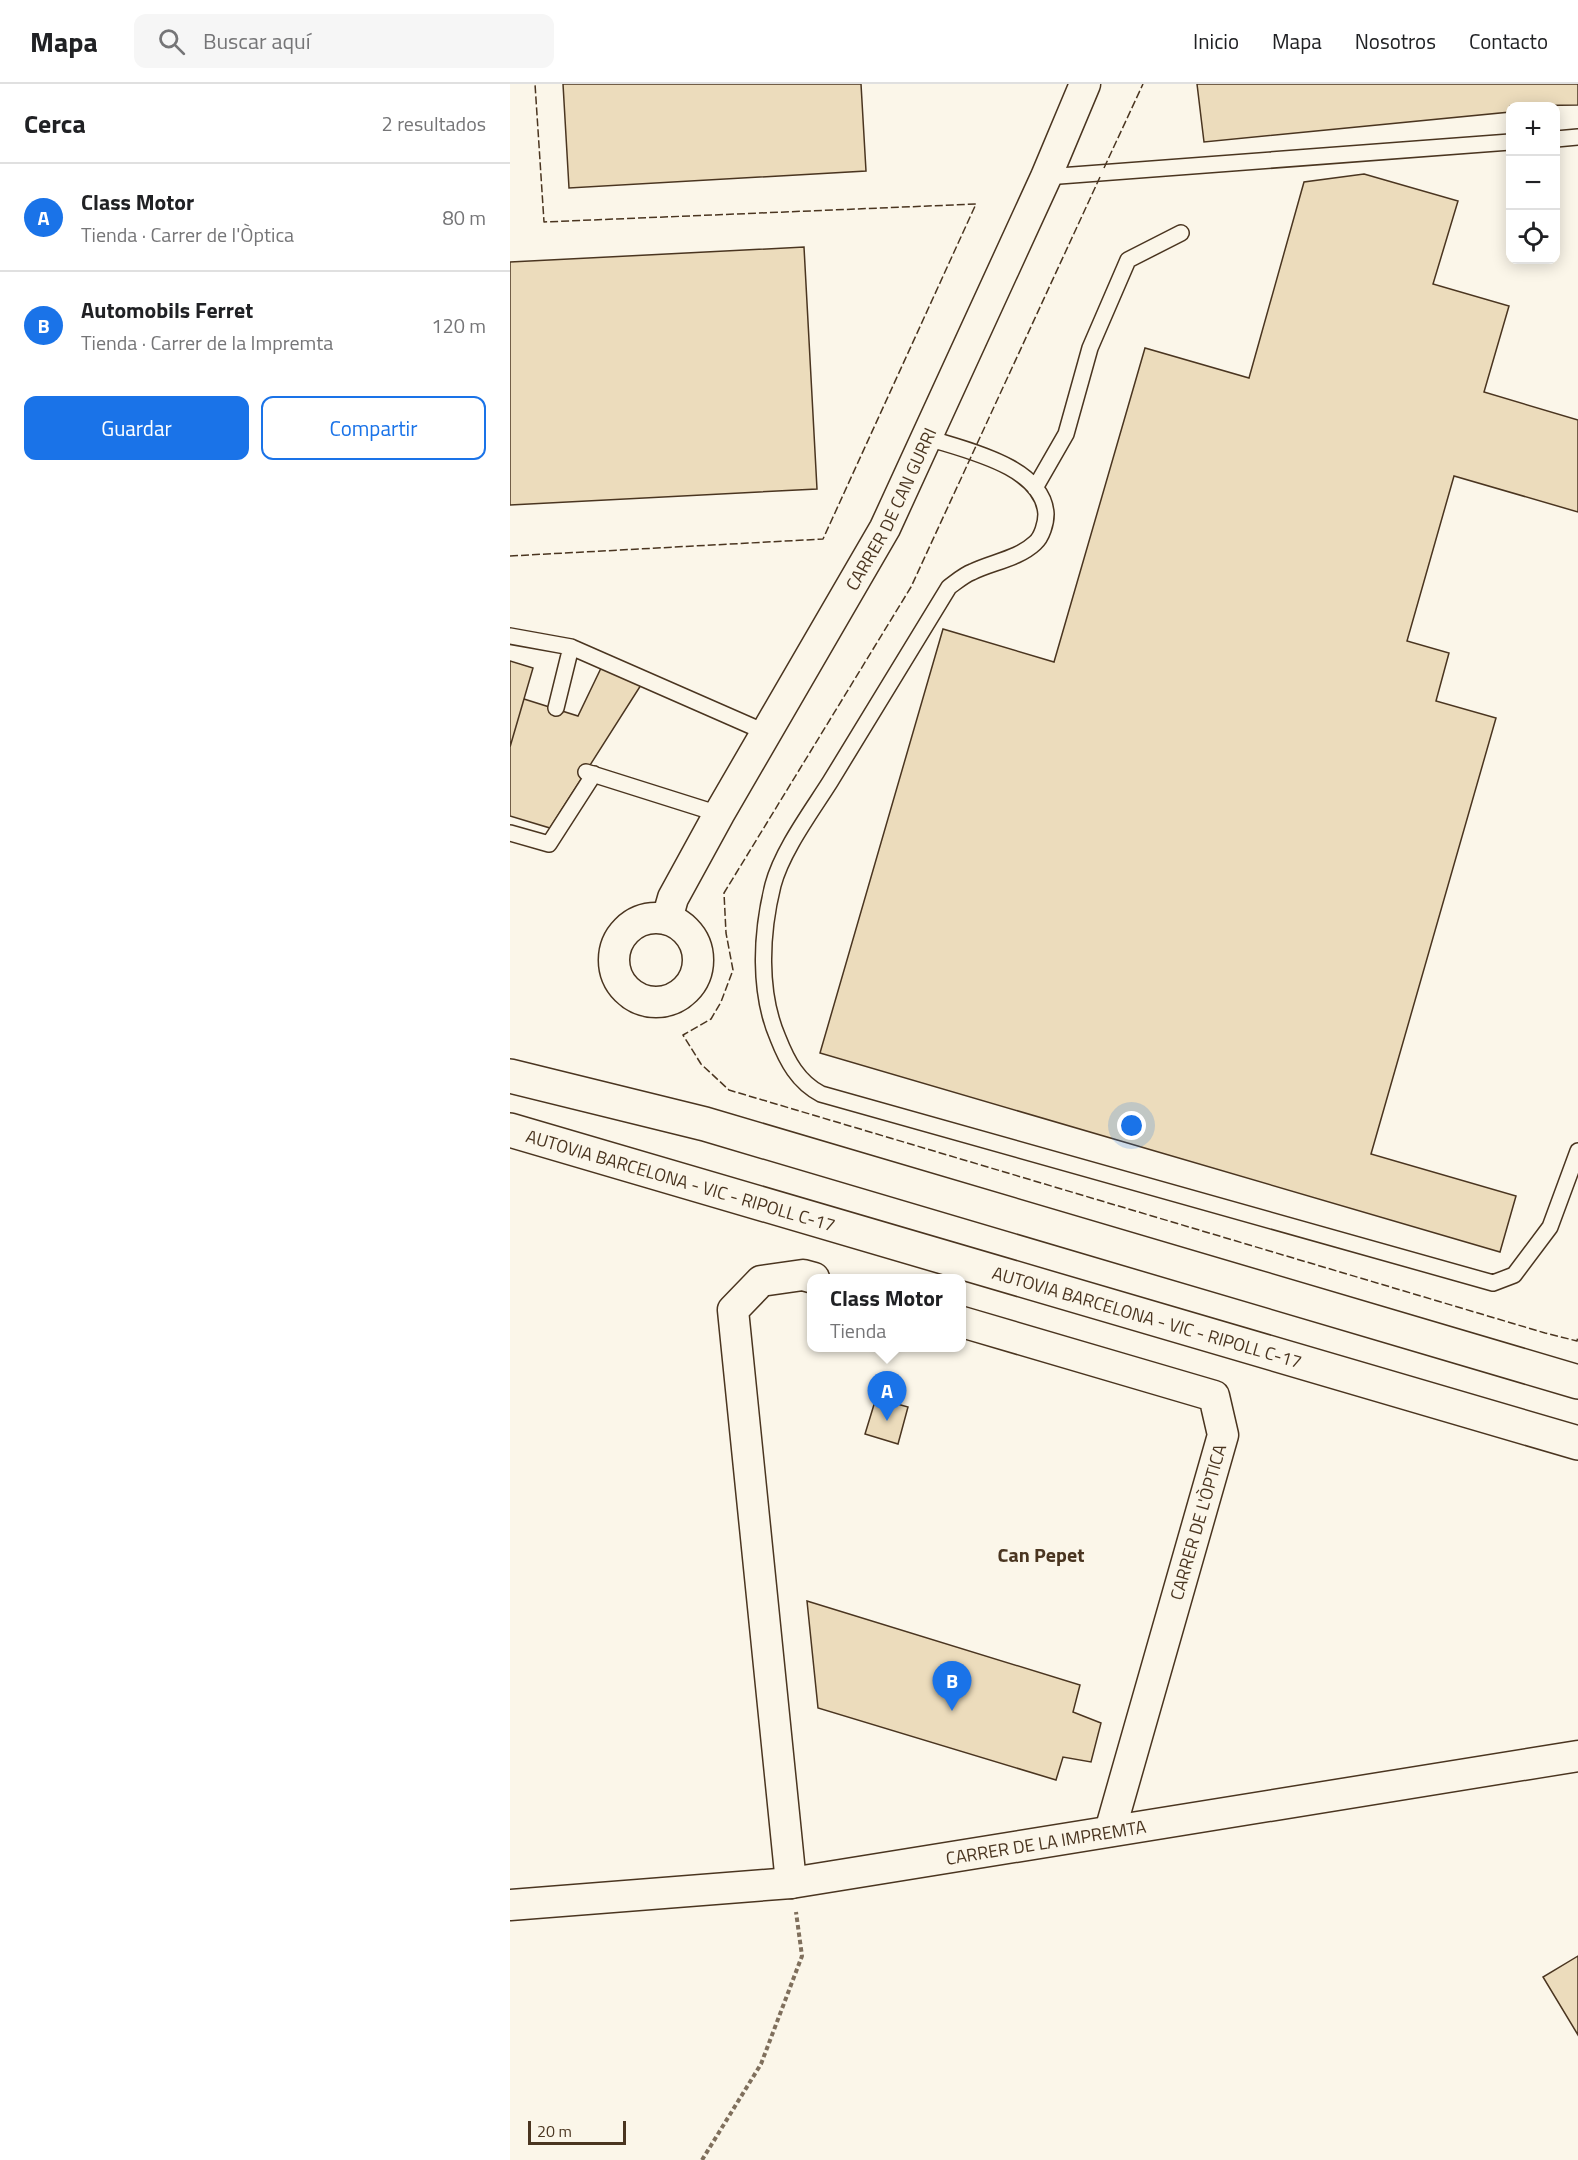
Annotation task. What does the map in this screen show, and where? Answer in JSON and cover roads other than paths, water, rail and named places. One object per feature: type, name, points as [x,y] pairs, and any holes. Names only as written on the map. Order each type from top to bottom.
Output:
[{"type":"highway","points":[[510,1076],[717,1128],[1578,1382]]},
{"type":"highway","name":"AUTOVIA BARCELONA - VIC - RIPOLL C-17","points":[[510,1130],[1578,1443]]},
{"type":"street","name":"CARRER DE CAN GURRI","points":[[667,919],[673,898],[719,814],[885,528],[1046,177],[1085,84]]},
{"type":"street","points":[[791,1883],[733,1310],[761,1281],[807,1276]]},
{"type":"street","name":"CARRER DE L'ÒPTICA","points":[[966,1323],[1214,1396],[1222,1435],[1110,1831]]},
{"type":"street","name":"CARRER DE LA IMPREMTA","points":[[510,1905],[791,1883],[1578,1756]]},
{"type":"lane","points":[[1560,139],[1578,137]]},
{"type":"lane","points":[[1046,177],[1506,142]]},
{"type":"lane","points":[[1035,488],[1066,434],[1090,348],[1128,260],[1181,233]]},
{"type":"lane","points":[[928,438],[1012,467],[1035,488],[1045,506],[1046,522],[1036,543],[1012,557],[970,572],[949,587],[802,828],[774,884],[763,952],[767,990],[772,1026],[787,1061],[799,1077],[821,1094],[1493,1283],[1514,1275],[1550,1227],[1578,1151]]},
{"type":"lane","points":[[510,636],[571,647],[767,733]]},
{"type":"lane","points":[[556,708],[571,647]]},
{"type":"lane","points":[[510,833],[549,844],[590,773],[719,814]]},
{"type":"place","name":"Class Motor","points":[[887,1421]]},
{"type":"place","name":"Automobils Ferret","points":[[952,1711]]},
{"type":"district","name":"Can Pepet","points":[[1041,1554]]}]
